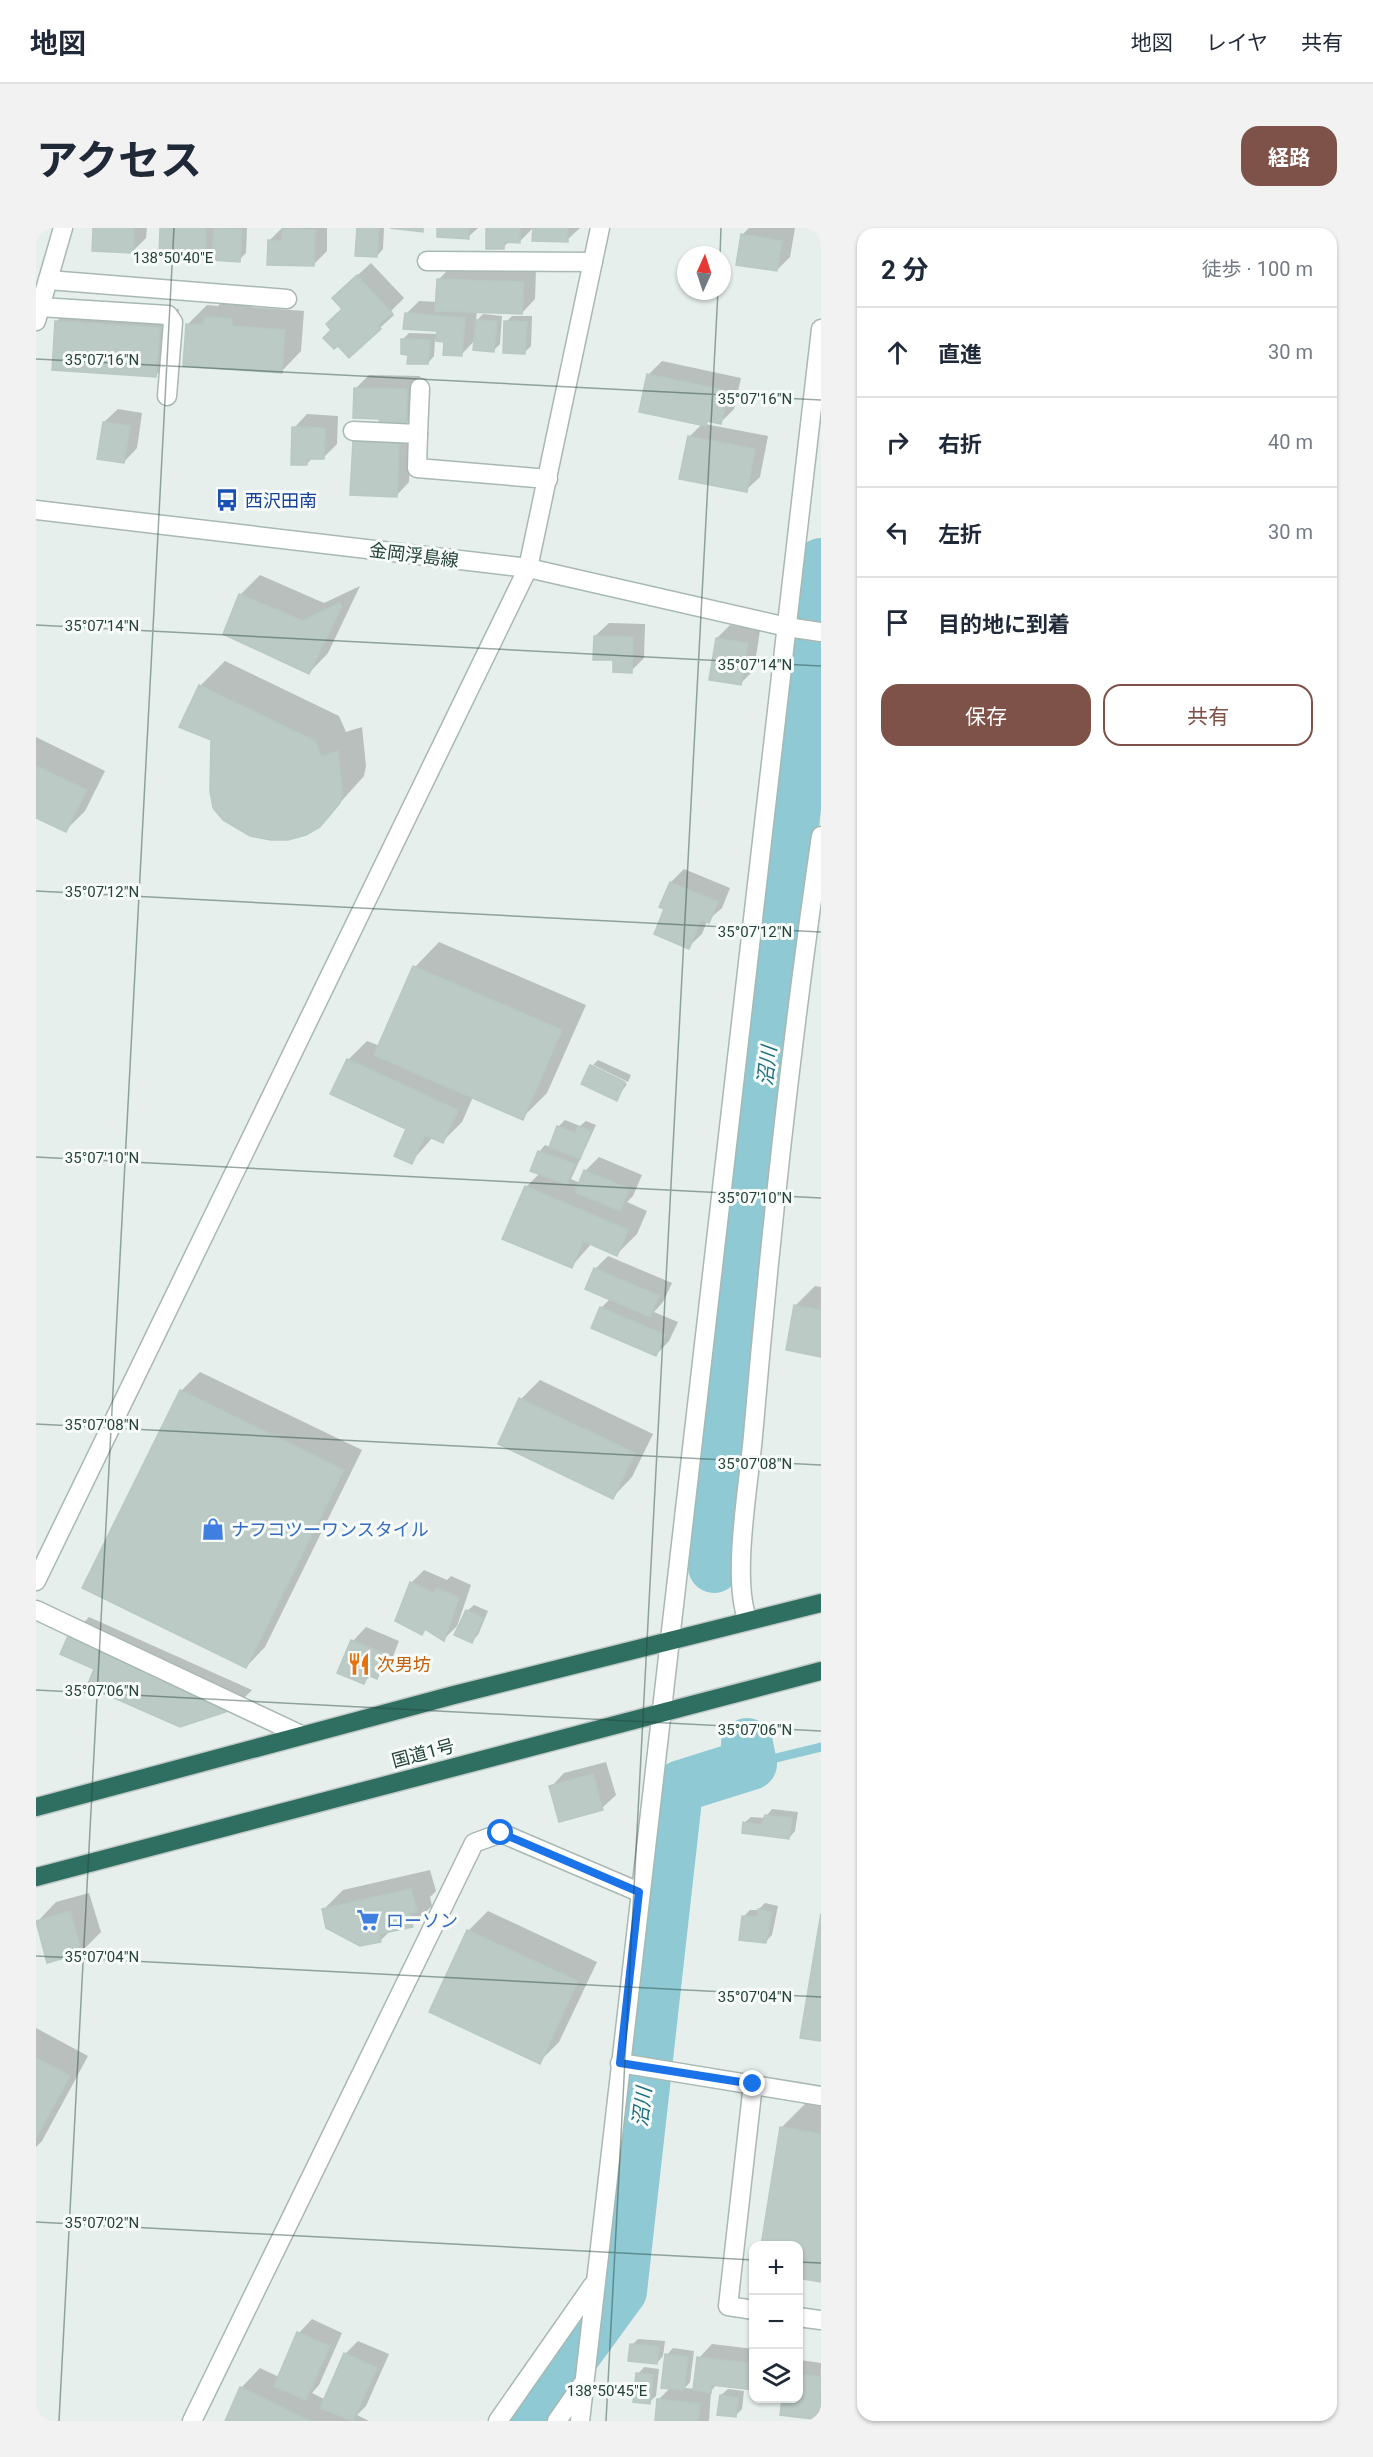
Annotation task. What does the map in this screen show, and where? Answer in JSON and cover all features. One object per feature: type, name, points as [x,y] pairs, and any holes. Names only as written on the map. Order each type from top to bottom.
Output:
[{"type":"highway","points":[[36,1807],[301,1735],[821,1603]]},
{"type":"highway","name":"国道1号","points":[[36,1877],[821,1671]]},
{"type":"street","points":[[63,228],[38,314],[168,315],[173,322],[167,396]]},
{"type":"street","points":[[36,1581],[528,568],[600,228]]},
{"type":"street","points":[[427,261],[593,262]]},
{"type":"street","points":[[48,280],[287,298]]},
{"type":"street","points":[[580,2421],[639,1892],[821,329]]},
{"type":"street","points":[[420,388],[417,468],[548,479]]},
{"type":"street","points":[[353,431],[418,434]]},
{"type":"street","name":"金岡浮島線","points":[[36,510],[528,568],[787,627],[821,632]]},
{"type":"street","points":[[748,1621],[739,1566],[766,1283],[798,990],[821,836]]},
{"type":"street","points":[[36,1610],[301,1735]]},
{"type":"street","points":[[192,2421],[474,1843],[501,1833],[639,1892]]},
{"type":"street","points":[[620,2063],[821,2096]]},
{"type":"street","points":[[749,2309],[728,2306],[753,2084]]},
{"type":"street","points":[[498,2421],[596,2282]]},
{"type":"street","points":[[803,2318],[821,2320]]},
{"type":"street","points":[[557,2421],[585,2377]]},
{"type":"building","points":[[93,228],[134,228],[133,253],[92,251]]},
{"type":"building","points":[[160,228],[206,228],[205,259],[159,257]]},
{"type":"building","points":[[214,228],[242,230],[240,262],[212,260]]},
{"type":"building","points":[[357,228],[379,228],[377,257],[355,256]]},
{"type":"building","points":[[390,228],[423,228],[423,232]]},
{"type":"building","points":[[437,228],[469,228],[469,239],[437,237]]},
{"type":"building","points":[[486,228],[520,228],[520,243],[504,242],[504,249],[486,249]]},
{"type":"building","points":[[533,228],[568,228],[568,242],[532,241]]},
{"type":"building","points":[[282,229],[315,230],[314,266],[267,265],[268,240],[282,241]]},
{"type":"building","points":[[741,234],[782,241],[777,271],[736,265]]},
{"type":"building","points":[[357,275],[392,313],[378,325],[381,329],[349,358],[338,346],[334,349],[323,338],[331,330],[326,324],[342,309],[332,298]]},
{"type":"building","points":[[437,279],[524,282],[522,314],[435,311]]},
{"type":"building","points":[[405,313],[465,318],[462,356],[443,355],[444,342],[436,341],[437,331],[403,329]]},
{"type":"building","points":[[204,317],[232,319],[232,326],[285,330],[282,373],[183,366],[186,324],[204,325]]},
{"type":"building","points":[[476,320],[497,321],[494,352],[473,350]]},
{"type":"building","points":[[55,321],[160,328],[156,377],[52,370]]},
{"type":"building","points":[[504,321],[527,322],[525,354],[503,353]]},
{"type":"building","points":[[401,339],[430,340],[428,364],[407,364],[408,355],[401,354]]},
{"type":"building","points":[[647,374],[729,391],[721,424],[707,421],[706,426],[639,412]]},
{"type":"building","points":[[354,388],[407,389],[406,425],[380,424],[379,419],[353,418]]},
{"type":"building","points":[[103,422],[130,426],[124,463],[97,459]]},
{"type":"building","points":[[292,427],[325,428],[324,459],[307,459],[307,465],[291,465]]},
{"type":"building","points":[[688,436],[755,449],[747,492],[679,479]]},
{"type":"building","points":[[353,441],[399,444],[397,497],[350,495]]},
{"type":"building","points":[[239,594],[303,621],[339,603],[342,606],[309,674],[223,634]]},
{"type":"building","points":[[594,636],[633,637],[632,673],[613,672],[613,660],[593,660]]},
{"type":"building","points":[[716,638],[748,643],[741,685],[709,680]]},
{"type":"building","points":[[199,685],[315,741],[321,756],[338,751],[342,792],[340,803],[320,827],[306,835],[288,840],[271,840],[250,836],[223,820],[213,808],[210,791],[211,740],[179,727]]},
{"type":"building","points":[[36,766],[87,790],[66,832],[36,818]]},
{"type":"building","points":[[670,882],[718,902],[709,923],[701,920],[689,949],[654,934],[664,909],[659,907]]},
{"type":"building","points":[[413,966],[562,1030],[523,1120],[374,1055]]},
{"type":"building","points":[[347,1059],[458,1110],[443,1143],[425,1135],[412,1164],[394,1156],[406,1129],[330,1094]]},
{"type":"building","points":[[590,1065],[625,1082],[617,1101],[581,1084]]},
{"type":"building","points":[[557,1126],[575,1133],[578,1126],[591,1131],[580,1159],[549,1147]]},
{"type":"building","points":[[538,1151],[575,1164],[567,1184],[530,1171]]},
{"type":"building","points":[[584,1170],[629,1189],[620,1211],[575,1192]]},
{"type":"building","points":[[525,1186],[628,1230],[617,1256],[583,1241],[572,1268],[502,1239]]},
{"type":"building","points":[[594,1268],[659,1296],[650,1317],[585,1289]]},
{"type":"building","points":[[794,1305],[821,1310],[821,1357],[786,1350]]},
{"type":"building","points":[[600,1307],[665,1335],[656,1356],[591,1328]]},
{"type":"building","name":"ナフコツーワンスタイル","points":[[180,1390],[344,1470],[246,1668],[82,1588]]},
{"type":"building","points":[[519,1398],[635,1453],[613,1499],[498,1444]]},
{"type":"building","points":[[410,1582],[433,1593],[437,1588],[459,1598],[444,1641],[425,1629],[422,1635],[395,1621]]},
{"type":"building","points":[[466,1610],[483,1618],[472,1643],[454,1635]]},
{"type":"building","points":[[68,1636],[235,1709],[180,1727],[87,1686],[94,1669],[60,1654]]},
{"type":"building","points":[[351,1640],[387,1655],[377,1679],[368,1675],[364,1684],[337,1673]]},
{"type":"building","points":[[593,1774],[603,1810],[559,1822],[549,1786]]},
{"type":"building","points":[[765,1815],[792,1818],[789,1839],[742,1833],[743,1822],[761,1825]]},
{"type":"building","name":"ローソン","points":[[411,1889],[417,1912],[410,1913],[413,1927],[379,1934],[381,1942],[360,1946],[326,1928],[322,1909]]},
{"type":"building","points":[[758,1909],[772,1912],[766,1943],[739,1940],[742,1916],[757,1917]]},
{"type":"building","points":[[70,1911],[82,1953],[47,1963],[36,1921]]},
{"type":"building","points":[[821,1913],[821,2041],[800,2038]]},
{"type":"building","points":[[467,1930],[578,1981],[540,2064],[429,2012]]},
{"type":"building","points":[[36,2058],[70,2076],[36,2138]]},
{"type":"building","points":[[780,2127],[821,2134],[821,2282],[803,2279],[803,2241],[762,2241]]},
{"type":"building","points":[[297,2332],[330,2346],[306,2400],[274,2386]]},
{"type":"building","points":[[630,2344],[659,2347],[657,2364],[628,2361]]},
{"type":"building","points":[[344,2353],[377,2368],[353,2421],[320,2408]]},
{"type":"building","points":[[665,2354],[688,2357],[684,2390],[661,2388]]},
{"type":"building","points":[[697,2357],[749,2363],[749,2389],[711,2385],[711,2393],[693,2390]]},
{"type":"building","points":[[636,2373],[653,2375],[650,2404],[633,2402]]},
{"type":"building","points":[[803,2375],[821,2377],[820,2420],[780,2415],[781,2403],[803,2403]]},
{"type":"building","points":[[240,2387],[310,2421],[225,2421]]},
{"type":"building","points":[[720,2395],[738,2398],[736,2417],[717,2415]]},
{"type":"building","points":[[657,2399],[700,2404],[698,2421],[655,2421]]},
{"type":"waterway","name":"沼川","points":[[714,1567],[821,564]]},
{"type":"waterway","name":"沼川","points":[[526,2421],[621,2291],[676,1799],[681,1786],[751,1764],[747,1744]]},
{"type":"waterway","points":[[751,1764],[821,1747]]},
{"type":"place","name":"西沢田南","points":[[227,500]]},
{"type":"place","name":"ナフコツーワンスタイル","points":[[213,1529]]},
{"type":"place","name":"次男坊","points":[[359,1664]]},
{"type":"place","name":"ローソン","points":[[368,1920]]},
{"type":"route","points":[[501,1833],[639,1892],[620,2063],[753,2084]]}]
